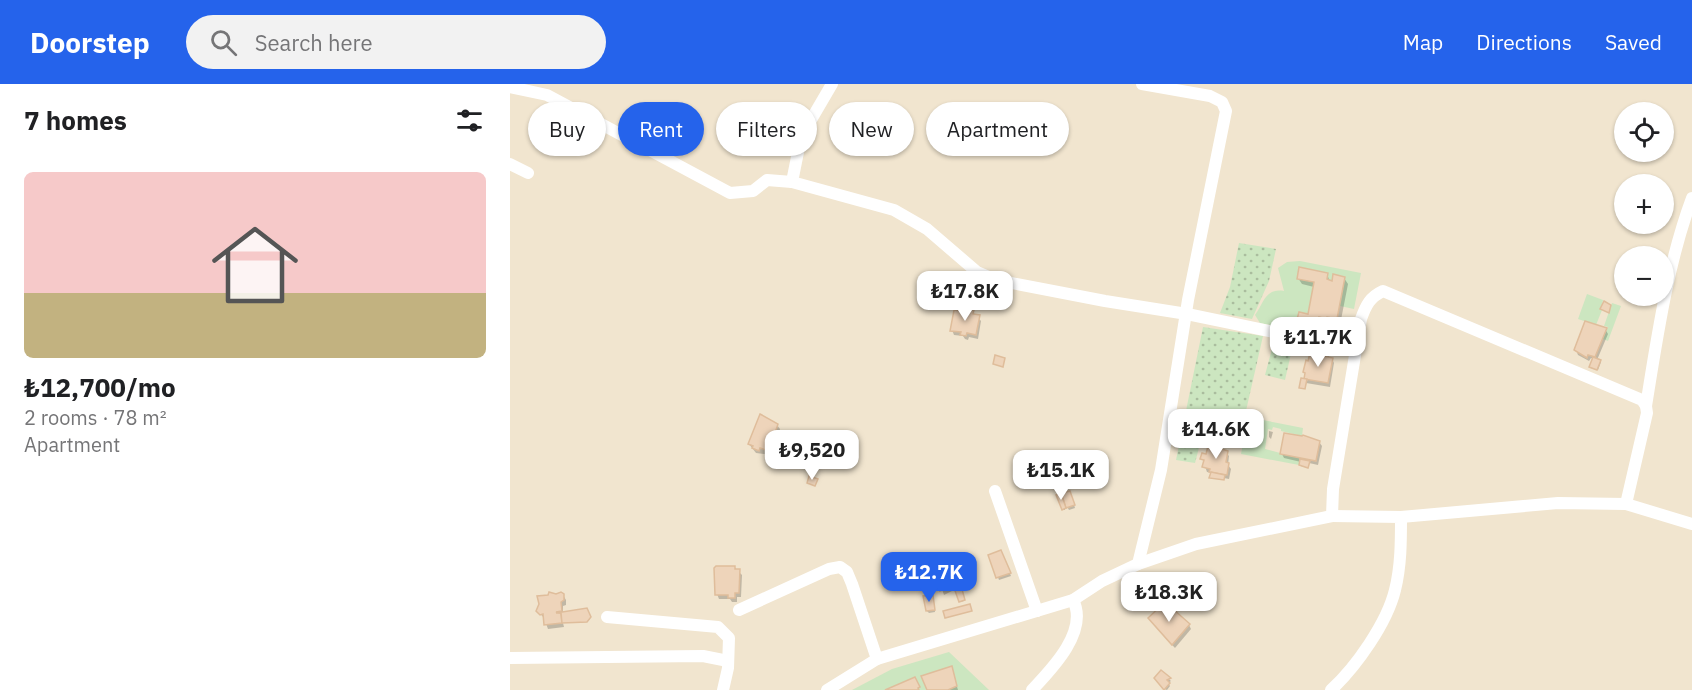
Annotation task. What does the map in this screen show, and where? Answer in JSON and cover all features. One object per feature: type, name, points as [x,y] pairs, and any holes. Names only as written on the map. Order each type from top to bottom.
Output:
[{"type":"street","points":[[792,182],[801,137],[831,84]]},
{"type":"street","points":[[1138,564],[1161,470],[1187,314],[1226,111],[1222,102],[1210,96],[1142,84]]},
{"type":"street","points":[[510,87],[547,95],[730,193],[753,191],[767,180],[792,182],[894,210],[927,229],[977,272],[996,280],[1187,314],[1356,349]]},
{"type":"street","points":[[510,164],[528,172]]},
{"type":"street","points":[[1626,504],[1647,413],[1646,406],[1655,349],[1682,227],[1692,198]]},
{"type":"street","points":[[1332,516],[1333,489],[1365,307],[1372,296],[1383,291],[1628,392],[1642,400],[1646,406]]},
{"type":"street","points":[[995,491],[1037,611]]},
{"type":"street","points":[[827,690],[877,658],[1073,600],[1138,564],[1196,544],[1332,516],[1401,517],[1558,503],[1626,504],[1692,524]]},
{"type":"street","points":[[1331,690],[1341,681],[1382,623],[1395,592],[1401,551],[1401,517]]},
{"type":"street","points":[[739,610],[829,568],[840,567],[847,572],[852,584],[877,658]]},
{"type":"street","points":[[1032,690],[1059,661],[1073,633],[1078,610],[1073,600]]},
{"type":"street","points":[[607,617],[718,627],[729,638],[723,690]]},
{"type":"street","points":[[510,658],[703,656],[728,661]]},
{"type":"shaded area","points":[[510,84],[1692,84],[1692,690],[510,690]]},
{"type":"green space","points":[[1239,243],[1276,249],[1269,281],[1252,319],[1220,313],[1230,287]]},
{"type":"green space","points":[[1300,261],[1361,273],[1354,309],[1340,306],[1337,318],[1327,317],[1318,320],[1351,327],[1349,342],[1260,323],[1255,315],[1269,294],[1284,291],[1278,268],[1287,262]]},
{"type":"green space","points":[[1587,294],[1603,300],[1596,325],[1578,319]]},
{"type":"green space","points":[[1612,303],[1614,306],[1621,306],[1608,341],[1603,339],[1608,327],[1604,326]]},
{"type":"green space","points":[[1203,327],[1263,336],[1238,446],[1201,440],[1195,463],[1176,460]]},
{"type":"green space","points":[[1273,345],[1292,349],[1285,380],[1265,375]]},
{"type":"green space","points":[[1248,417],[1303,428],[1302,436],[1273,427],[1272,430],[1268,429],[1265,449],[1299,458],[1299,465],[1241,454]]},
{"type":"green space","points":[[949,652],[989,690],[852,690],[892,669]]},
{"type":"building","points":[[1299,267],[1328,273],[1327,279],[1332,281],[1333,274],[1345,277],[1337,319],[1319,317],[1317,328],[1296,323],[1299,312],[1308,314],[1314,282],[1297,279]]},
{"type":"building","points":[[1604,301],[1611,305],[1609,313],[1600,309]]},
{"type":"building","points":[[962,308],[974,310],[973,314],[980,315],[976,335],[967,333],[966,336],[960,335],[961,332],[950,331],[954,310],[961,311]]},
{"type":"building","points":[[1585,321],[1607,328],[1595,357],[1588,355],[1587,358],[1574,350]]},
{"type":"building","points":[[1310,353],[1333,358],[1328,383],[1304,379],[1305,373],[1303,372]]},
{"type":"building","points":[[995,355],[1005,358],[1003,367],[993,364]]},
{"type":"building","points":[[1593,357],[1601,360],[1597,370],[1589,367]]},
{"type":"building","points":[[1301,378],[1307,379],[1305,389],[1299,388]]},
{"type":"building","points":[[760,414],[778,424],[769,451],[760,448],[759,451],[748,444]]},
{"type":"building","points":[[1284,433],[1303,435],[1320,441],[1316,461],[1280,454]]},
{"type":"building","points":[[1216,445],[1228,451],[1227,475],[1209,472],[1210,469],[1202,467],[1204,460],[1200,459],[1202,453],[1206,454],[1208,446],[1216,447]]},
{"type":"building","points":[[1300,459],[1310,461],[1308,468],[1299,465]]},
{"type":"building","points":[[1211,472],[1225,475],[1224,480],[1209,478]]},
{"type":"building","points":[[809,476],[818,479],[815,486],[807,483]]},
{"type":"building","points":[[1070,491],[1075,505],[1066,508],[1061,493]]},
{"type":"building","points":[[1061,493],[1066,508],[1062,510],[1056,495]]},
{"type":"building","points":[[1001,550],[1011,573],[996,578],[988,555]]},
{"type":"building","points":[[963,561],[966,570],[962,572],[965,580],[940,591],[934,571]]},
{"type":"building","points":[[716,566],[735,566],[735,569],[740,569],[739,593],[735,593],[735,598],[728,598],[728,595],[715,595],[714,568]]},
{"type":"building","points":[[960,582],[965,600],[959,602],[953,585]]},
{"type":"building","points":[[549,592],[564,594],[564,600],[561,602],[562,611],[556,612],[561,613],[562,623],[544,625],[543,614],[540,615],[536,611],[539,604],[537,596],[548,595]]},
{"type":"building","points":[[933,595],[935,610],[926,611],[923,596]]},
{"type":"building","points":[[1165,602],[1190,624],[1172,645],[1148,618]]},
{"type":"building","points":[[970,604],[972,611],[945,618],[943,611]]},
{"type":"building","points":[[587,608],[591,617],[587,622],[562,623],[561,613],[556,613]]},
{"type":"building","points":[[952,666],[957,686],[948,690],[927,690],[921,676]]},
{"type":"building","points":[[1161,670],[1171,678],[1167,680],[1170,683],[1164,690],[1154,678]]},
{"type":"building","points":[[915,677],[920,687],[919,690],[885,690]]}]
